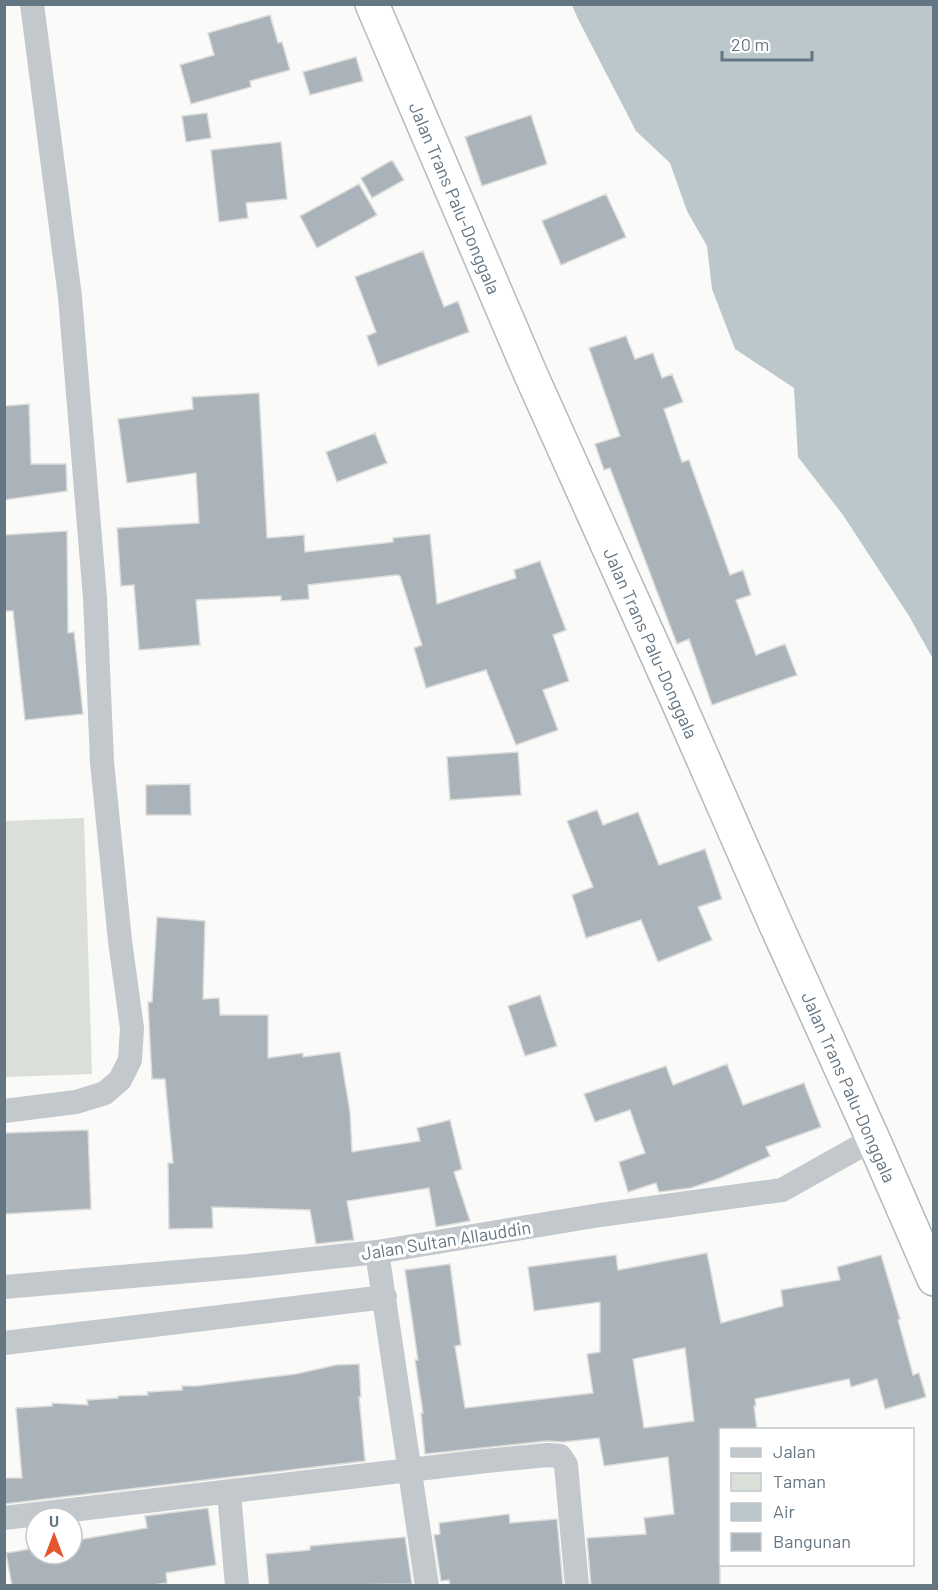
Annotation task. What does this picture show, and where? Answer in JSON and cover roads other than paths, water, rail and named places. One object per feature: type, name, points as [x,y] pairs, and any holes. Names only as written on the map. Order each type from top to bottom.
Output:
[{"type":"highway","name":"Jalan Trans Palu-Donggala","points":[[372,4],[531,375],[873,1139],[933,1279]]},
{"type":"street","points":[[4,1111],[76,1102],[105,1093],[120,1080],[130,1060],[132,1028],[120,941],[102,762],[95,598],[70,297],[32,4]]},
{"type":"street","name":"Jalan Sultan Allauddin","points":[[4,1287],[248,1266],[376,1252],[588,1217],[782,1190],[873,1139]]},
{"type":"street","points":[[376,1252],[385,1297],[427,1586]]},
{"type":"street","points":[[4,1343],[385,1297]]},
{"type":"street","points":[[4,1518],[496,1460],[560,1456],[566,1465],[577,1586]]},
{"type":"street","points":[[230,1493],[237,1586]]},
{"type":"water","points":[[572,5],[933,5],[933,659],[909,616],[843,515],[798,457],[794,388],[735,349],[712,289],[707,246],[687,211],[670,163],[636,131]]}]
